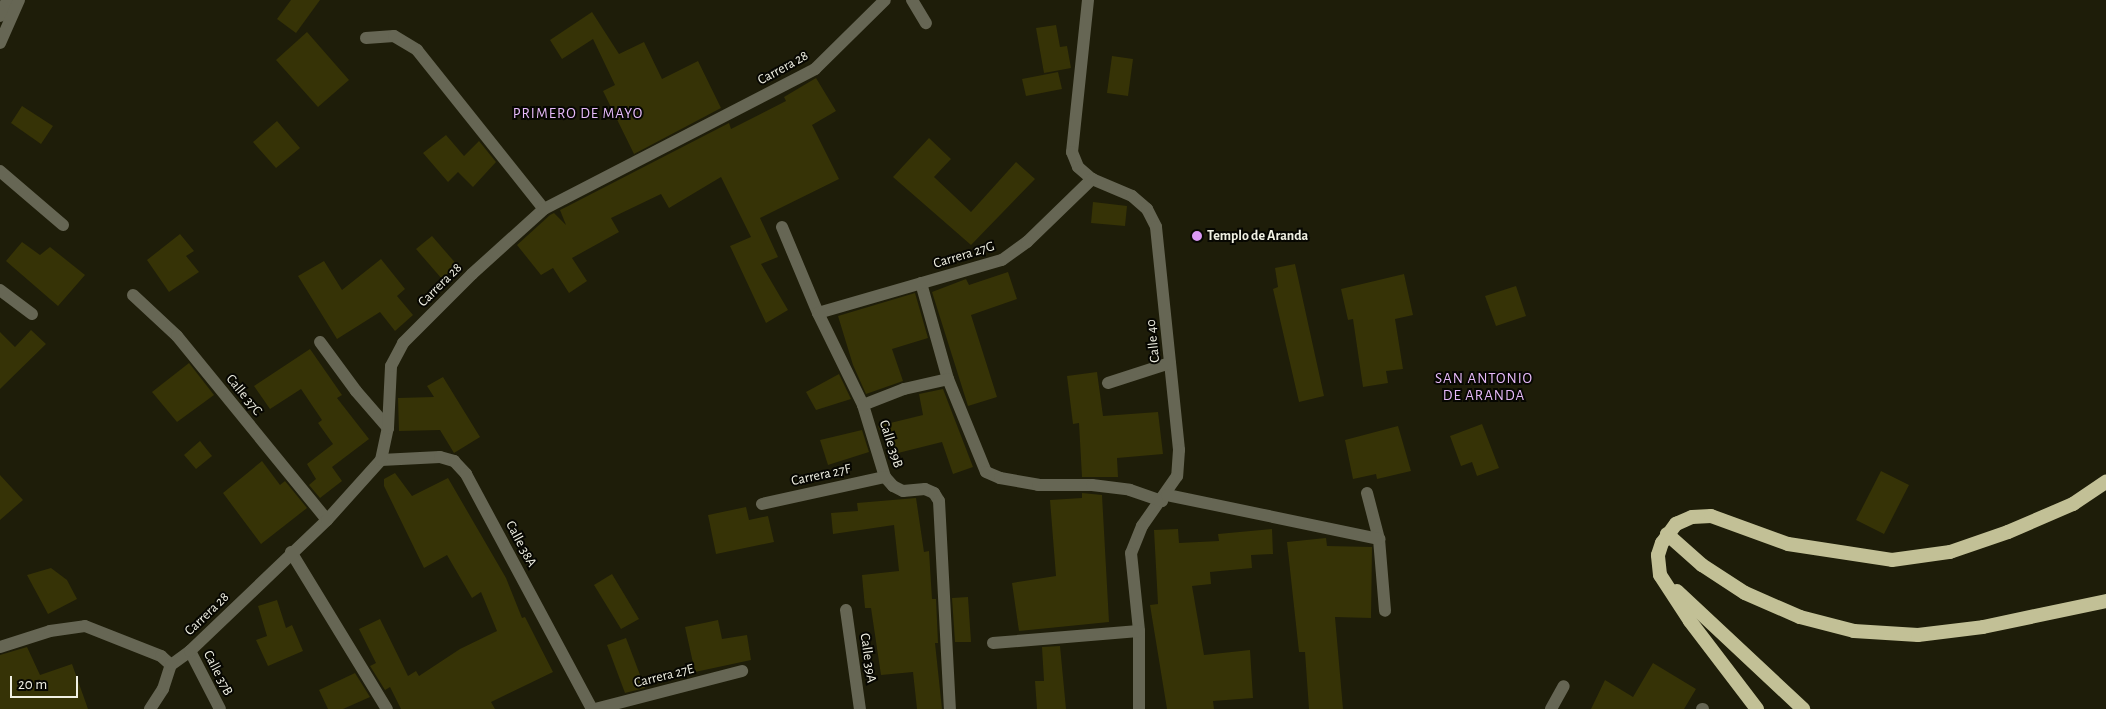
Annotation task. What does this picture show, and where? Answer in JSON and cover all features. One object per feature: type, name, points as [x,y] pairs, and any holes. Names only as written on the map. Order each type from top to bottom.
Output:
[{"type":"highway","points":[[1757,709],[1690,621],[1660,575],[1658,555],[1666,534],[1676,524],[1692,517],[1711,516],[1788,544],[1902,559],[1950,552],[2008,532],[2073,504],[2106,482]]},
{"type":"highway","points":[[1666,534],[1702,565],[1745,593],[1800,617],[1854,631],[1918,635],[1983,627],[2106,601]]},
{"type":"highway","points":[[1660,575],[1803,709]]},
{"type":"street","points":[[0,16],[6,0]]},
{"type":"street","points":[[0,43],[19,0]]},
{"type":"street","name":"Carrera 28","points":[[171,665],[190,651],[326,520],[381,460],[388,428],[391,366],[403,343],[512,235],[544,209],[816,69],[885,0]]},
{"type":"street","points":[[912,0],[926,23]]},
{"type":"street","name":"Calle 40","points":[[1088,0],[1072,152],[1078,167],[1092,178],[1132,196],[1147,209],[1156,227],[1179,450],[1177,476],[1164,498],[1142,526],[1131,553],[1139,630],[1139,709]]},
{"type":"street","points":[[366,38],[394,36],[417,50],[544,209]]},
{"type":"street","points":[[0,171],[64,225]]},
{"type":"street","name":"Carrera 27G","points":[[818,313],[1002,260],[1027,242],[1092,178]]},
{"type":"street","name":"Calle 39B","points":[[782,226],[818,313],[863,405],[885,477],[893,486],[903,491],[925,489],[934,493],[938,501],[950,709]]},
{"type":"street","points":[[921,283],[948,379],[986,472],[1000,478],[1038,485],[1092,485],[1130,490],[1379,539]]},
{"type":"street","points":[[0,290],[32,314]]},
{"type":"street","name":"Calle 37C","points":[[134,295],[177,336],[326,520]]},
{"type":"street","points":[[320,342],[356,391],[388,428]]},
{"type":"street","points":[[1108,383],[1170,363]]},
{"type":"street","points":[[863,405],[904,389],[948,379]]},
{"type":"street","name":"Calle 38A","points":[[381,460],[440,457],[454,461],[466,474],[593,709]]},
{"type":"street","name":"Carrera 27F","points":[[762,504],[885,477]]},
{"type":"street","points":[[1367,494],[1379,539],[1385,611]]},
{"type":"street","points":[[291,552],[388,709]]},
{"type":"street","name":"Calle 39A","points":[[846,610],[860,709]]},
{"type":"street","points":[[0,647],[50,631],[84,626],[161,656],[171,665],[163,689],[150,709]]},
{"type":"street","points":[[993,643],[1139,630]]},
{"type":"street","name":"Calle 37B","points":[[190,651],[220,709]]},
{"type":"street","name":"Carrera 27E","points":[[593,709],[742,672]]},
{"type":"street","points":[[1552,709],[1564,686]]},
{"type":"building","points":[[291,0],[320,0],[296,33],[277,19]]},
{"type":"building","points":[[592,12],[619,54],[644,42],[662,79],[698,61],[721,108],[634,154],[603,91],[615,85],[593,39],[562,59],[550,40]]},
{"type":"building","points":[[1056,25],[1060,47],[1067,46],[1071,68],[1044,73],[1036,28]]},
{"type":"building","points":[[307,32],[349,80],[318,107],[276,60]]},
{"type":"building","points":[[1112,56],[1133,59],[1128,96],[1107,93]]},
{"type":"building","points":[[1058,72],[1062,89],[1026,96],[1022,79]]},
{"type":"building","points":[[816,78],[836,111],[812,125],[839,179],[760,218],[778,257],[761,264],[788,310],[766,323],[730,246],[751,237],[721,177],[669,208],[661,194],[611,218],[619,232],[572,258],[587,281],[569,293],[553,268],[541,275],[517,245],[550,215],[554,213],[566,225],[560,210],[729,123],[731,129],[786,101],[784,97]]},
{"type":"building","points":[[22,106],[53,126],[41,144],[11,123]]},
{"type":"building","points":[[277,121],[300,148],[276,168],[253,142]]},
{"type":"building","points":[[446,135],[464,156],[479,141],[496,162],[473,187],[458,172],[448,182],[423,153]]},
{"type":"building","points":[[929,138],[951,159],[934,177],[971,212],[1016,162],[1035,179],[971,245],[893,177]]},
{"type":"building","points":[[1093,202],[1127,206],[1125,226],[1091,223]]},
{"type":"building","points":[[180,234],[194,251],[186,256],[199,272],[169,292],[147,260]]},
{"type":"building","points":[[432,236],[458,266],[442,279],[416,249]]},
{"type":"building","points":[[22,242],[40,255],[50,247],[85,275],[58,306],[6,261]]},
{"type":"building","points":[[381,259],[405,289],[397,296],[413,315],[395,331],[380,312],[337,339],[298,276],[324,261],[342,290]]},
{"type":"building","points":[[1295,264],[1324,396],[1299,402],[1273,289],[1278,287],[1275,268]]},
{"type":"building","points":[[1008,272],[1017,299],[971,315],[997,397],[968,406],[932,292],[966,279],[969,285]]},
{"type":"building","points":[[1404,274],[1413,315],[1395,319],[1403,369],[1386,371],[1388,383],[1363,387],[1353,319],[1348,320],[1341,289]]},
{"type":"building","points":[[1516,286],[1526,316],[1496,326],[1485,296]]},
{"type":"building","points":[[915,293],[928,338],[892,349],[903,381],[866,394],[853,365],[838,316]]},
{"type":"building","points":[[31,330],[46,344],[0,389],[0,332],[15,347]]},
{"type":"building","points":[[310,349],[342,395],[337,398],[369,439],[332,467],[342,481],[320,498],[309,485],[316,479],[307,464],[333,444],[318,423],[322,420],[301,389],[270,409],[254,386]]},
{"type":"building","points":[[189,363],[214,395],[177,422],[152,392]]},
{"type":"building","points":[[1097,372],[1103,416],[1158,412],[1163,454],[1117,458],[1118,477],[1082,477],[1079,423],[1073,424],[1067,376]]},
{"type":"building","points":[[839,374],[851,399],[816,410],[806,392]]},
{"type":"building","points":[[443,377],[480,437],[454,453],[440,430],[399,431],[398,398],[434,397],[427,386]]},
{"type":"building","points":[[943,389],[973,467],[953,474],[942,442],[890,455],[878,426],[923,415],[919,394]]},
{"type":"building","points":[[1482,424],[1499,468],[1477,476],[1472,462],[1461,466],[1450,436]]},
{"type":"building","points":[[1398,426],[1411,471],[1377,479],[1376,474],[1353,479],[1345,440]]},
{"type":"building","points":[[862,430],[869,452],[828,465],[820,440]]},
{"type":"building","points":[[200,441],[212,456],[196,469],[184,455]]},
{"type":"building","points":[[262,461],[280,485],[285,481],[307,508],[261,544],[223,493]]},
{"type":"building","points":[[1881,471],[1909,485],[1884,534],[1856,520]]},
{"type":"building","points":[[395,473],[412,496],[448,478],[506,578],[522,618],[525,617],[553,672],[491,702],[495,709],[401,709],[390,687],[385,690],[370,666],[376,663],[359,629],[380,619],[408,676],[416,671],[419,676],[460,649],[497,631],[481,592],[472,598],[447,555],[424,568],[384,486],[384,479]]},
{"type":"building","points":[[0,475],[23,500],[0,520]]},
{"type":"building","points":[[1082,493],[1102,495],[1109,622],[1019,631],[1012,583],[1056,576],[1050,500],[1082,498]]},
{"type":"building","points":[[916,498],[924,552],[929,551],[932,599],[936,599],[938,643],[935,643],[942,709],[917,709],[913,672],[881,675],[871,608],[865,608],[862,575],[899,571],[894,525],[833,534],[831,513],[858,511],[857,503]]},
{"type":"building","points":[[746,507],[749,520],[768,516],[774,542],[716,554],[708,515]]},
{"type":"building","points":[[1178,529],[1179,543],[1219,541],[1218,534],[1272,529],[1273,554],[1251,555],[1252,568],[1210,572],[1211,584],[1192,586],[1204,655],[1250,650],[1253,698],[1213,701],[1214,709],[1167,709],[1150,605],[1158,604],[1154,530]]},
{"type":"building","points":[[1326,538],[1327,546],[1372,547],[1371,618],[1335,617],[1343,709],[1309,709],[1305,652],[1299,652],[1287,542]]},
{"type":"building","points":[[51,568],[67,580],[77,599],[48,614],[27,575]]},
{"type":"building","points":[[612,574],[639,619],[621,629],[594,585]]},
{"type":"building","points":[[968,597],[971,642],[955,642],[952,598]]},
{"type":"building","points":[[277,600],[286,628],[292,625],[303,651],[268,666],[256,640],[267,636],[258,606]]},
{"type":"building","points":[[718,620],[722,639],[747,635],[751,660],[695,672],[685,627]]},
{"type":"building","points":[[626,638],[645,688],[625,693],[607,645]]},
{"type":"building","points":[[1060,646],[1066,709],[1037,709],[1035,681],[1044,681],[1042,647]]},
{"type":"building","points":[[27,647],[40,675],[72,664],[88,709],[0,709],[0,655]]},
{"type":"building","points":[[1653,663],[1696,689],[1684,709],[1591,709],[1605,680],[1633,697]]},
{"type":"building","points":[[355,673],[370,697],[343,709],[328,709],[319,690]]},
{"type":"place","name":"Templo de Aranda","points":[[1197,236]]},
{"type":"district","name":"PRIMERO DE MAYO","points":[[578,114]]},
{"type":"district","name":"SAN ANTONIO DE ARANDA","points":[[1484,386]]}]
